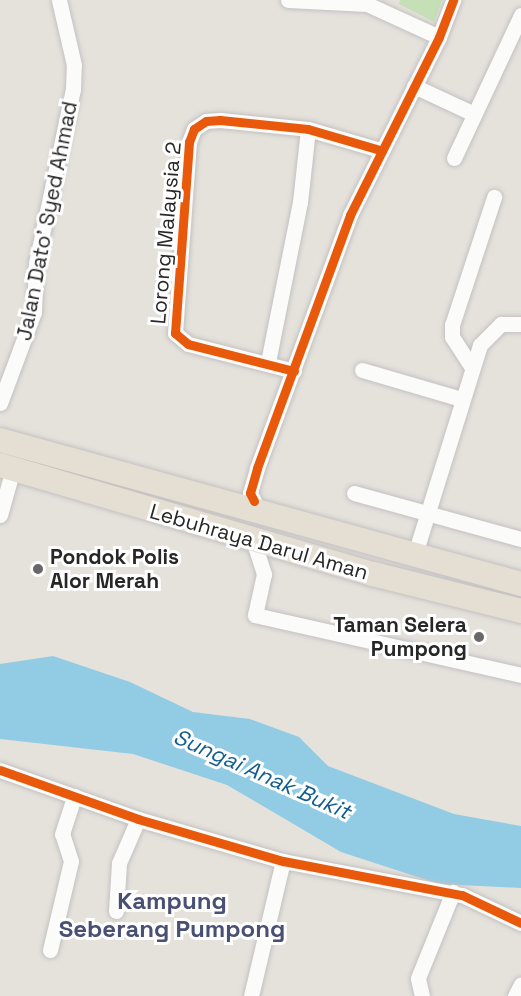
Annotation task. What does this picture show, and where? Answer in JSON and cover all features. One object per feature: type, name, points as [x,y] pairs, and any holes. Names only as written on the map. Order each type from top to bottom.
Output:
[{"type":"highway","name":"Lebuhraya Darul Aman","points":[[0,440],[251,509],[414,557],[521,584]]},
{"type":"highway","name":"Lebuhraya Darul Aman","points":[[7,467],[173,519],[521,611]]},
{"type":"highway","points":[[173,519],[234,520],[251,509],[257,527],[318,559]]},
{"type":"street","name":"Jalan Dato' Syed Ahmad","points":[[0,403],[34,312],[36,263],[73,89],[74,65],[59,0]]},
{"type":"street","points":[[288,0],[367,4],[439,37]]},
{"type":"street","points":[[251,509],[250,493],[350,215],[380,150],[439,37],[453,0]]},
{"type":"street","points":[[454,158],[521,15]]},
{"type":"street","points":[[414,86],[474,114]]},
{"type":"street","name":"Lorong Malaysia 2","points":[[294,371],[268,362],[188,345],[175,333],[189,142],[194,129],[206,121],[308,129],[380,150]]},
{"type":"street","points":[[268,362],[300,202],[308,129]]},
{"type":"street","points":[[471,366],[452,337],[452,325],[494,197]]},
{"type":"street","points":[[414,557],[471,366],[480,345],[493,330],[510,322],[521,324]]},
{"type":"street","points":[[362,370],[461,399]]},
{"type":"street","points":[[0,515],[7,467]]},
{"type":"street","points":[[354,493],[521,539]]},
{"type":"street","points":[[253,540],[264,574],[255,615],[521,675]]},
{"type":"street","points":[[1,774],[75,796],[138,819],[283,861],[453,892],[475,899],[521,923]]},
{"type":"street","points":[[50,950],[71,861],[62,834],[75,796]]},
{"type":"street","points":[[116,911],[119,863],[138,819]]},
{"type":"street","points":[[251,996],[283,861]]},
{"type":"street","points":[[422,996],[418,978],[453,892]]},
{"type":"street","points":[[515,996],[521,984]]},
{"type":"green space","points":[[400,0],[442,0],[434,22],[399,4]]},
{"type":"water","name":"Sungai Anak Bukit","points":[[53,656],[130,682],[193,712],[250,719],[299,737],[328,766],[454,814],[521,826],[521,888],[439,884],[341,852],[227,785],[133,754],[0,739],[0,664]]},
{"type":"cycle path","points":[[254,501],[250,493],[257,468],[350,215],[439,37],[453,0]]},
{"type":"cycle path","points":[[294,371],[188,344],[175,333],[189,142],[194,129],[206,121],[220,120],[308,129],[380,150]]},
{"type":"cycle path","points":[[0,770],[138,819],[283,861],[462,895],[521,923]]},
{"type":"place","name":"Pondok Polis Alor Merah","points":[[38,569]]},
{"type":"place","name":"Taman Selera Pumpong","points":[[479,637]]},
{"type":"district","name":"Kampung Seberang Pumpong","points":[[172,915]]}]
